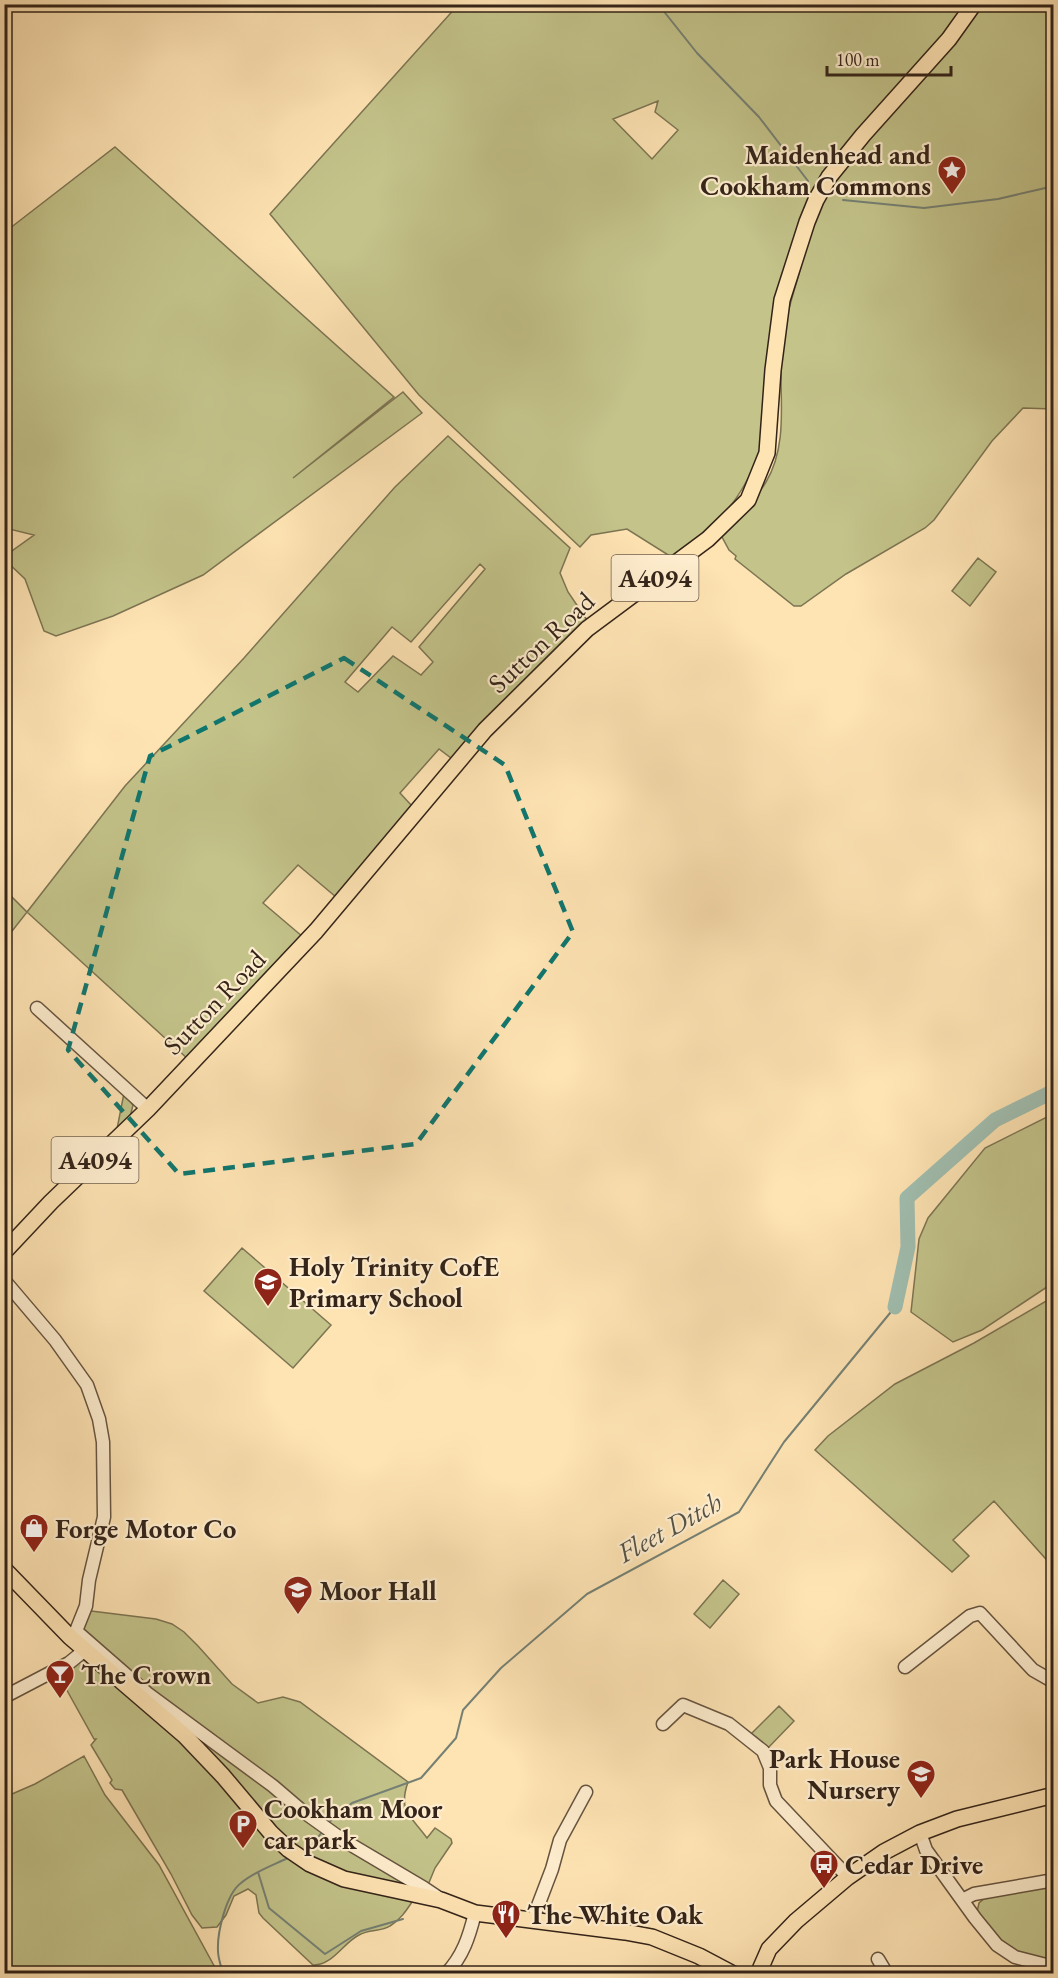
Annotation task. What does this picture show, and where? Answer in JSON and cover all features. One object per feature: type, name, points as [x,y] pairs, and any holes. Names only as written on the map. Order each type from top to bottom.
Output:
[{"type":"main road","name":"Sutton Road","points":[[5,1250],[51,1202],[148,1109],[316,931],[386,845],[493,722],[586,629],[708,539],[748,500],[767,453],[773,370],[782,300],[816,200],[830,177],[863,135],[949,39],[974,4]]},
{"type":"main road","points":[[4,1569],[73,1634],[85,1650],[185,1737],[288,1849],[310,1864],[344,1879],[441,1900],[475,1913],[652,1937],[699,1956],[733,1974]]},
{"type":"main road","points":[[758,1974],[769,1950],[791,1925],[848,1877],[884,1852],[920,1833],[957,1819],[1053,1795]]},
{"type":"street","points":[[36,1009],[148,1109]]},
{"type":"street","points":[[4,1280],[55,1340],[87,1385],[99,1419],[103,1442],[104,1517],[89,1580],[86,1606],[73,1634],[147,1693],[343,1840],[441,1900]]},
{"type":"street","points":[[905,1667],[970,1616],[980,1613],[1033,1670],[1053,1682]]},
{"type":"street","points":[[4,1697],[69,1664],[85,1650]]},
{"type":"street","points":[[663,1724],[683,1705],[729,1724],[763,1751],[770,1768],[770,1785],[776,1801],[848,1877]]},
{"type":"street","points":[[535,1921],[536,1911],[560,1840],[586,1792]]},
{"type":"street","points":[[920,1833],[926,1850],[997,1944],[1015,1957],[1053,1967]]},
{"type":"street","points":[[962,1900],[974,1894],[1053,1880]]},
{"type":"street","points":[[446,1974],[458,1960],[466,1945],[475,1913]]},
{"type":"street","points":[[878,1959],[887,1974]]},
{"type":"highlighted area","points":[[344,658],[505,765],[573,932],[416,1144],[179,1174],[68,1050],[150,756]]},
{"type":"green space","points":[[458,5],[1053,5],[1053,409],[1023,408],[992,441],[934,520],[925,528],[846,574],[801,606],[794,606],[735,559],[736,556],[729,550],[721,535],[745,510],[766,482],[774,466],[781,431],[783,333],[801,266],[793,250],[761,451],[736,499],[726,512],[673,558],[627,529],[591,535],[580,547],[419,395],[270,214]],"holes":[[[658,101],[655,112],[678,130],[652,159],[613,119]]]},
{"type":"green space","points":[[115,147],[394,397],[293,478],[403,392],[422,413],[203,575],[113,616],[56,636],[44,631],[25,579],[5,560],[5,556],[34,535],[5,528],[5,232]]},
{"type":"green space","points":[[448,436],[570,548],[560,573],[568,592],[589,623],[451,758],[439,749],[400,793],[412,806],[336,897],[298,865],[263,903],[303,937],[189,1060],[27,912],[125,786],[244,658],[395,487]],"holes":[[[480,564],[485,569],[419,647],[433,662],[421,675],[393,656],[358,692],[345,682],[392,627],[411,642]]]},
{"type":"green space","points":[[978,558],[996,572],[970,606],[952,591]]},
{"type":"green space","points":[[5,890],[27,912],[5,940]]},
{"type":"green space","points":[[124,1093],[133,1105],[130,1117],[117,1129]]},
{"type":"green space","points":[[1053,1114],[1053,1283],[982,1330],[953,1342],[911,1312],[919,1239],[928,1218],[985,1148]]},
{"type":"green space","points":[[242,1248],[331,1325],[293,1368],[204,1291]]},
{"type":"green space","points":[[1053,1297],[1053,1567],[994,1501],[953,1540],[969,1556],[952,1572],[815,1450],[828,1436],[895,1384],[974,1343]]},
{"type":"green space","points":[[723,1580],[739,1594],[710,1628],[694,1614]]},
{"type":"green space","points":[[91,1611],[156,1619],[172,1624],[198,1646],[232,1684],[258,1703],[283,1697],[300,1702],[408,1782],[404,1800],[411,1818],[427,1838],[435,1828],[451,1839],[452,1843],[435,1868],[421,1902],[412,1902],[394,1924],[359,1935],[326,1962],[313,1965],[263,1918],[259,1913],[256,1895],[248,1889],[234,1896],[226,1915],[217,1927],[202,1928],[192,1915],[122,1790],[115,1789],[110,1783],[112,1780],[91,1745],[96,1739],[59,1676],[80,1658],[85,1621]]},
{"type":"green space","points":[[779,1706],[794,1721],[767,1749],[751,1734]]},
{"type":"green space","points":[[84,1756],[105,1795],[159,1865],[218,1973],[5,1973],[5,1797],[35,1784]]},
{"type":"green space","points":[[1053,1882],[1053,1962],[1018,1954],[1003,1944],[977,1912],[979,1903],[986,1897]]},
{"type":"waterway","points":[[658,4],[697,53],[759,117],[808,181]]},
{"type":"waterway","points":[[843,200],[924,208],[998,199],[1054,186]]},
{"type":"waterway","points":[[895,1307],[908,1247],[907,1198],[995,1120],[1054,1091]]},
{"type":"waterway","name":"Fleet Ditch","points":[[327,1825],[352,1803],[421,1778],[456,1738],[463,1710],[501,1668],[587,1594],[739,1512],[784,1442],[895,1307]]},
{"type":"waterway","points":[[304,1851],[309,1849],[322,1832]]},
{"type":"waterway","points":[[223,1974],[218,1943],[221,1924],[231,1896],[246,1879],[290,1857]]},
{"type":"waterway","points":[[258,1872],[269,1908],[325,1954],[361,1931],[403,1919]]},
{"type":"place","name":"Maidenhead and Cookham Commons","points":[[952,196]]},
{"type":"place","name":"Holy Trinity CofE Primary School","points":[[268,1308]]},
{"type":"place","name":"Forge Motor Co","points":[[34,1554]]},
{"type":"place","name":"Moor Hall","points":[[298,1616]]},
{"type":"place","name":"The Crown","points":[[60,1700]]},
{"type":"place","name":"Park House Nursery","points":[[921,1800]]},
{"type":"place","name":"Cookham Moor car park","points":[[243,1850]]},
{"type":"place","name":"Cedar Drive","points":[[824,1890]]},
{"type":"place","name":"The White Oak","points":[[506,1940]]}]
